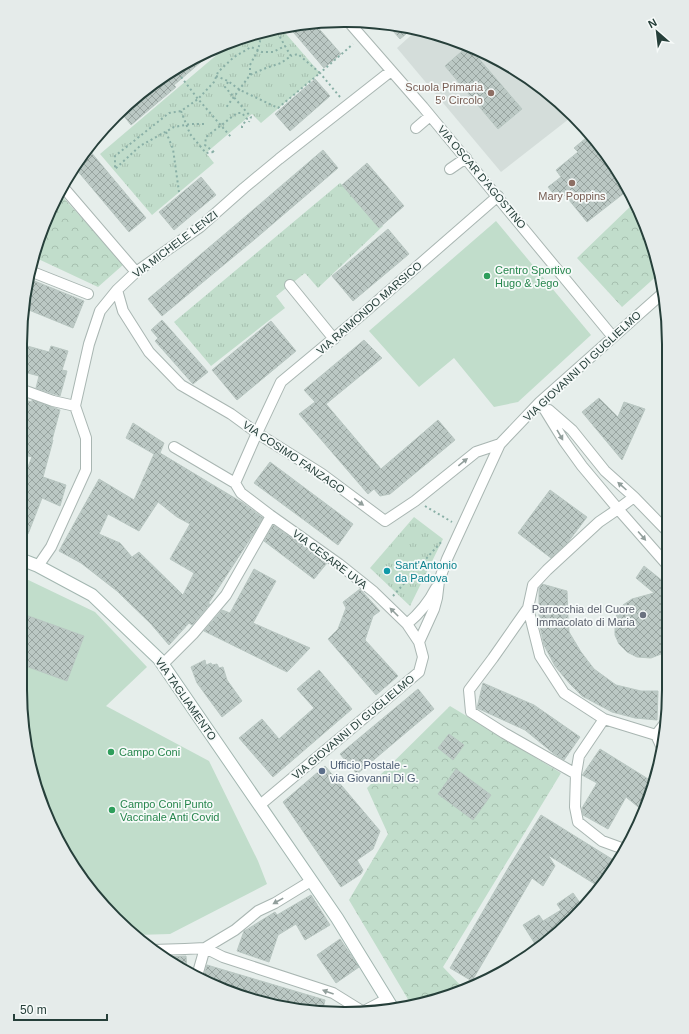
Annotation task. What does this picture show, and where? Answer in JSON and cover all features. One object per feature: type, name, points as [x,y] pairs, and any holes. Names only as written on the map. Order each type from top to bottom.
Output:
[{"type":"street","name":"VIA OSCAR D'AGOSTINO","points":[[354,27],[498,196],[613,337]]},
{"type":"street","name":"VIA MICHELE LENZI","points":[[38,566],[50,547],[86,470],[86,438],[76,406],[89,344],[100,311],[117,290],[136,272],[200,228],[262,174],[391,71]]},
{"type":"street","points":[[416,128],[430,116]]},
{"type":"street","points":[[450,169],[466,158]]},
{"type":"street","points":[[67,191],[136,272]]},
{"type":"street","name":"VIA RAIMONDO MARSICO","points":[[257,433],[281,382],[334,339],[498,196]]},
{"type":"street","points":[[35,273],[88,294]]},
{"type":"street","points":[[290,285],[334,339]]},
{"type":"street","name":"VIA COSIMO FANZAGO","points":[[117,290],[123,311],[149,352],[181,385],[231,414],[257,433],[322,474],[385,521],[415,501],[476,452],[500,444]]},
{"type":"street","name":"VIA GIOVANNI DI GUGLIELMO","points":[[260,805],[419,672],[423,657],[419,642],[434,609],[439,581],[447,559],[500,444],[540,402],[658,297]]},
{"type":"street","points":[[27,392],[53,401],[76,406]]},
{"type":"street","points":[[540,402],[572,430],[605,471],[634,497],[662,526]]},
{"type":"street","points":[[540,402],[564,441],[582,466],[662,558]]},
{"type":"street","points":[[235,483],[257,433]]},
{"type":"street","name":"VIA CESARE UVA","points":[[174,447],[235,483],[241,493],[339,564],[374,592],[406,624],[419,642]]},
{"type":"street","points":[[576,774],[470,712],[468,690],[493,658],[528,608],[533,585],[599,522],[634,497]]},
{"type":"street","points":[[163,664],[193,634],[226,595],[271,516]]},
{"type":"street","name":"VIA TAGLIAMENTO","points":[[27,562],[38,566],[92,595],[159,659],[337,918],[390,1003]]},
{"type":"street","points":[[406,624],[416,617],[423,608],[439,581]]},
{"type":"street","points":[[528,608],[540,656],[564,693],[604,719],[656,735],[658,739]]},
{"type":"street","points":[[604,719],[580,756],[576,774],[575,807],[578,822],[602,841],[619,847]]},
{"type":"street","points":[[656,735],[659,731]]},
{"type":"street","points":[[163,950],[205,948],[235,930],[258,911],[275,903],[312,881]]},
{"type":"street","points":[[198,971],[205,948]]},
{"type":"street","points":[[205,948],[223,957],[333,994],[355,1006]]},
{"type":"path","points":[[278,34],[291,56]]},
{"type":"path","points":[[216,76],[228,81],[240,90],[278,108],[361,36]]},
{"type":"path","points":[[250,75],[250,65],[258,50],[260,39]]},
{"type":"path","points":[[204,124],[186,125],[166,132],[140,146],[115,169],[116,156],[169,113],[181,111],[198,99],[214,82],[218,72],[234,57],[251,47],[262,52],[273,52],[285,46]]},
{"type":"path","points":[[225,109],[250,75],[281,63],[291,56],[298,54],[320,73],[347,106]]},
{"type":"path","points":[[179,74],[231,137]]},
{"type":"path","points":[[228,81],[225,87],[251,117],[249,122]]},
{"type":"path","points":[[181,111],[190,134],[206,153],[214,152],[205,145],[206,137],[237,112],[242,113],[246,119],[242,128]]},
{"type":"path","points":[[166,132],[173,149],[179,192]]},
{"type":"path","points":[[415,501],[461,528]]},
{"type":"path","points":[[396,592],[444,540]]},
{"type":"shaded area","name":"Scuola Primaria 5° Circolo","points":[[412,34],[466,51],[521,81],[538,93],[568,119],[501,172],[397,48]]},
{"type":"green space","points":[[285,33],[320,73],[261,123],[252,114],[247,118],[206,153],[214,163],[152,215],[100,154],[219,53],[242,44]]},
{"type":"green space","points":[[340,183],[383,226],[318,288],[305,273],[276,296],[285,308],[211,366],[174,322]]},
{"type":"green space","points":[[63,198],[124,264],[98,287],[39,259],[51,223]]},
{"type":"green space","points":[[630,207],[645,242],[655,278],[622,307],[577,258]]},
{"type":"green space","name":"Centro Sportivo Hugo & Jego","points":[[496,221],[591,335],[518,402],[494,407],[454,358],[419,387],[369,331]]},
{"type":"green space","points":[[414,517],[443,539],[410,606],[370,568]]},
{"type":"green space","name":"Campo Coni","points":[[27,579],[95,612],[147,667],[106,706],[209,761],[258,861],[267,884],[170,934],[143,935],[120,914],[93,883],[81,866],[51,811],[38,772],[30,731],[27,690]]},
{"type":"green space","points":[[450,706],[561,773],[443,967],[460,985],[409,1000],[349,900],[388,834],[367,788]]},
{"type":"building","points":[[319,28],[341,54],[324,68],[293,32]]},
{"type":"building","points":[[393,31],[407,33],[400,39]]},
{"type":"building","points":[[463,50],[477,56],[522,109],[498,129],[445,66]]},
{"type":"building","points":[[202,61],[174,85],[176,87],[131,125],[124,116],[135,106],[168,81]]},
{"type":"building","points":[[315,79],[330,96],[290,131],[275,114]]},
{"type":"building","name":"Mary Poppins","points":[[586,138],[608,168],[623,194],[587,222],[565,195],[559,200],[548,187],[561,177],[556,170],[578,152],[574,148]]},
{"type":"building","points":[[323,150],[338,168],[162,316],[148,299]]},
{"type":"building","points":[[92,153],[146,218],[129,232],[79,172]]},
{"type":"building","points":[[367,163],[404,206],[379,228],[342,185]]},
{"type":"building","points":[[201,177],[216,195],[174,230],[159,212]]},
{"type":"building","points":[[388,229],[409,254],[353,301],[332,276]]},
{"type":"building","points":[[34,281],[84,301],[73,328],[29,310]]},
{"type":"building","points":[[162,320],[208,372],[193,384],[155,341],[158,338],[151,330]]},
{"type":"building","points":[[271,321],[296,351],[237,400],[212,370]]},
{"type":"building","points":[[364,340],[382,358],[326,404],[381,469],[438,420],[455,440],[390,494],[380,496],[374,489],[368,494],[299,414],[315,402],[304,390]]},
{"type":"building","points":[[27,346],[49,352],[51,346],[68,351],[62,370],[67,371],[60,396],[36,388],[39,376],[27,373]]},
{"type":"building","points":[[599,398],[618,417],[624,402],[645,409],[622,460],[582,412]]},
{"type":"building","points":[[32,400],[60,410],[43,477],[66,485],[60,506],[42,498],[28,534],[27,469],[32,457],[27,456],[27,401],[32,402]]},
{"type":"building","points":[[133,423],[164,443],[160,453],[243,503],[263,518],[208,604],[210,604],[192,625],[189,623],[169,645],[151,624],[117,591],[81,563],[59,551],[99,479],[134,500],[154,454],[126,438]],"holes":[[[158,502],[177,517],[190,524],[170,559],[194,573],[183,595],[139,552],[132,557],[120,543],[99,534],[108,514],[139,531]]]},
{"type":"building","points":[[270,462],[353,524],[338,545],[254,483]]},
{"type":"building","points":[[550,490],[587,517],[568,542],[551,558],[518,533]]},
{"type":"building","points":[[273,525],[327,563],[314,579],[264,541]]},
{"type":"building","name":"Parrocchia del Cuore Immacolato di Maria","points":[[644,566],[662,580],[662,653],[651,658],[637,657],[627,652],[619,644],[615,635],[615,619],[623,605],[632,599],[654,593],[636,578]]},
{"type":"building","points":[[254,569],[276,581],[253,623],[310,648],[287,672],[204,631],[222,610],[230,613]]},
{"type":"building","points":[[542,584],[567,591],[569,632],[581,652],[594,669],[616,685],[641,691],[658,691],[657,720],[635,718],[612,712],[582,696],[570,684],[555,666],[544,645],[539,622],[539,589]]},
{"type":"building","points":[[360,589],[380,611],[373,616],[365,640],[398,676],[376,695],[328,639],[338,629],[346,608],[343,602]]},
{"type":"building","points":[[27,616],[84,636],[67,681],[27,667]]},
{"type":"building","points":[[205,660],[206,665],[211,663],[212,665],[217,664],[219,668],[223,667],[227,680],[242,701],[222,717],[197,683],[191,667]]},
{"type":"building","points":[[319,670],[352,709],[273,777],[239,738],[262,719],[279,739],[314,708],[297,689]]},
{"type":"building","points":[[483,683],[534,705],[580,737],[564,760],[525,730],[477,708]]},
{"type":"building","points":[[418,689],[434,709],[357,774],[340,754]]},
{"type":"building","points":[[449,734],[464,745],[453,760],[438,748]]},
{"type":"building","points":[[600,749],[649,779],[639,808],[626,797],[608,829],[583,815],[582,808],[597,783],[582,775]]},
{"type":"building","points":[[325,766],[380,831],[373,849],[357,860],[363,870],[361,874],[341,887],[283,802]]},
{"type":"building","points":[[456,769],[491,795],[473,820],[438,794]]},
{"type":"building","points":[[541,815],[612,859],[595,884],[548,855],[555,866],[543,886],[532,878],[471,981],[450,968]]},
{"type":"building","points":[[573,893],[580,902],[554,928],[535,943],[523,925],[539,915],[543,921],[561,910],[557,904]]},
{"type":"building","points":[[311,895],[330,925],[305,940],[296,924],[278,935],[269,962],[237,951],[244,931],[275,912],[277,915]]},
{"type":"building","points":[[340,939],[359,967],[336,983],[317,955]]},
{"type":"building","points":[[186,956],[187,964],[186,964],[174,957]]},
{"type":"building","points":[[207,965],[325,1000],[324,1006],[283,1001],[262,996],[223,983],[204,974]]},
{"type":"place","name":"Scuola Primaria 5° Circolo","points":[[491,93]]},
{"type":"place","name":"Mary Poppins","points":[[572,183]]},
{"type":"place","name":"Centro Sportivo Hugo & Jego","points":[[487,276]]},
{"type":"place","name":"Sant'Antonio da Padova","points":[[387,571]]},
{"type":"place","name":"Parrocchia del Cuore Immacolato di Maria","points":[[643,615]]},
{"type":"place","name":"Campo Coni","points":[[111,752]]},
{"type":"place","name":"Ufficio Postale - via Giovanni Di G.","points":[[322,771]]},
{"type":"place","name":"Campo Coni Punto Vaccinale Anti Covid","points":[[112,810]]}]
